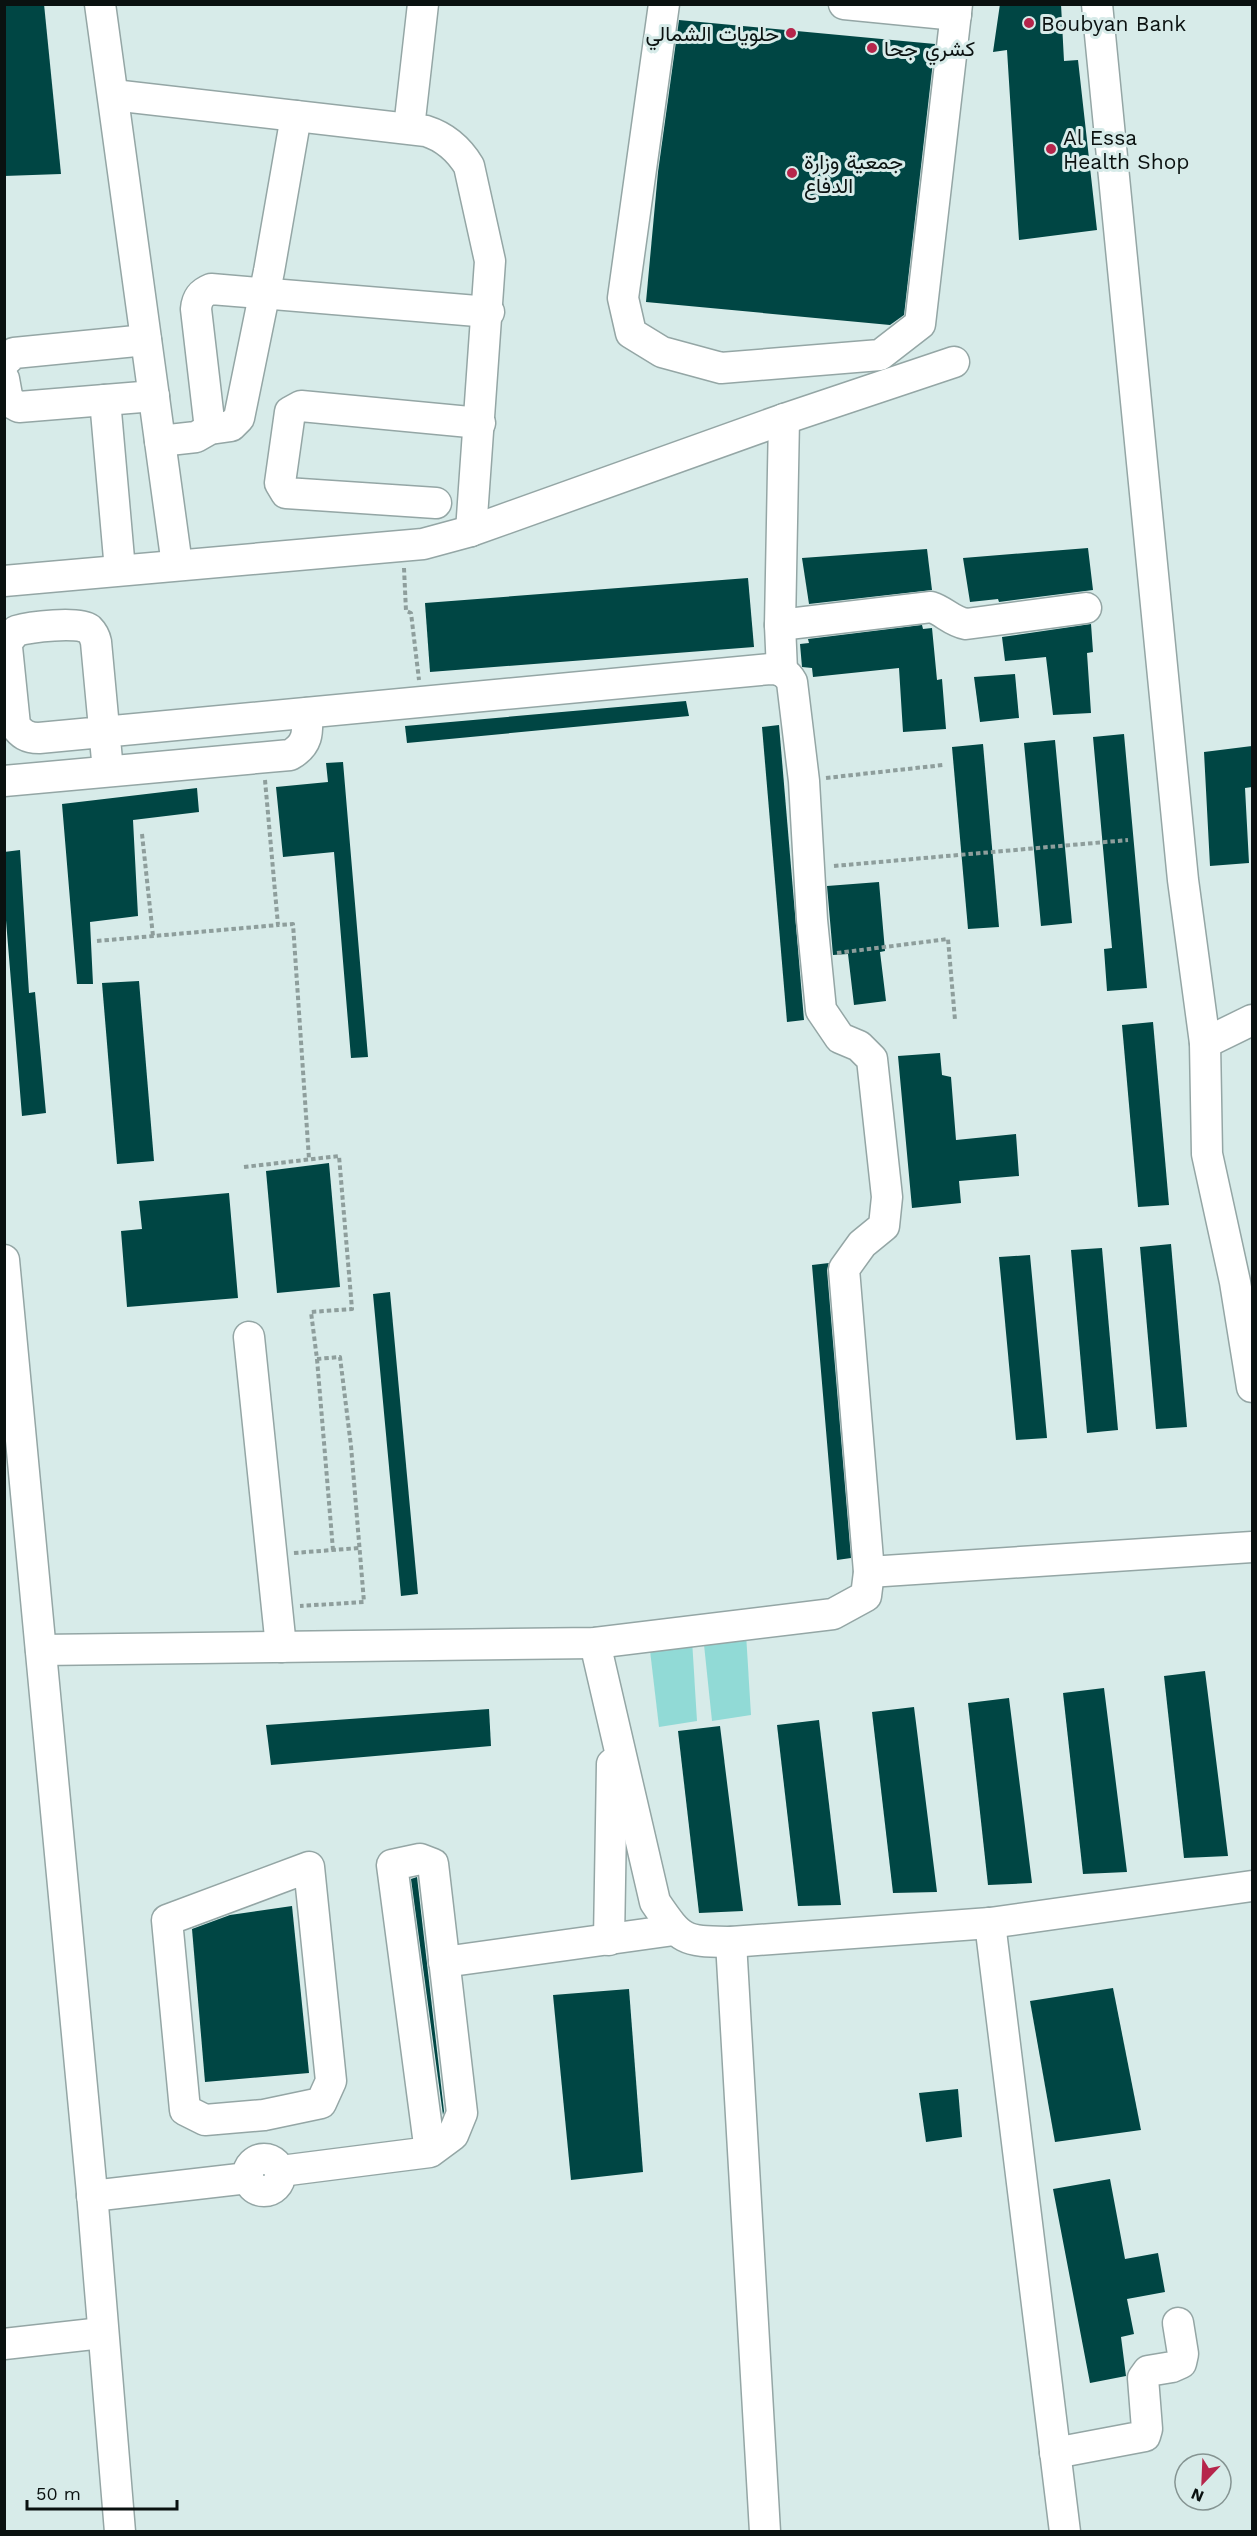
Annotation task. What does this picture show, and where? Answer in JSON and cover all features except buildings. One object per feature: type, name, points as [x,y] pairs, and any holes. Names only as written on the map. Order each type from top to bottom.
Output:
[{"type":"lane","points":[[100,4],[177,566]]},
{"type":"lane","points":[[410,128],[423,4]]},
{"type":"lane","points":[[664,4],[623,298],[631,333],[662,352],[721,368],[880,355],[920,324],[956,10],[844,4]]},
{"type":"lane","points":[[1099,6],[1183,880],[1205,1043],[1207,1154],[1244,1293],[1252,1387]]},
{"type":"lane","points":[[113,95],[410,128],[426,131],[447,140],[456,147],[469,166],[488,246],[489,312],[471,531]]},
{"type":"lane","points":[[4,379],[8,401],[19,407],[105,400],[157,420],[194,421],[210,429],[231,426],[239,418],[265,294],[296,116]]},
{"type":"lane","points":[[210,429],[197,302],[200,296],[211,289],[489,312]]},
{"type":"lane","points":[[4,362],[14,353],[146,340]]},
{"type":"lane","points":[[4,581],[403,547],[471,531],[784,418],[954,362]]},
{"type":"lane","points":[[105,400],[120,570]]},
{"type":"lane","points":[[436,503],[286,493],[280,483],[290,412],[301,406],[480,423]]},
{"type":"lane","points":[[782,671],[780,625],[784,418]]},
{"type":"lane","points":[[780,625],[931,607],[940,610],[956,622],[966,624],[1086,608]]},
{"type":"lane","points":[[41,1650],[595,1643],[833,1614],[866,1596],[869,1572],[844,1269],[862,1244],[884,1226],[887,1197],[872,1059],[860,1046],[840,1038],[821,1010],[804,781],[792,682],[782,671],[770,669],[104,732],[108,771]]},
{"type":"lane","points":[[4,781],[290,755],[300,749],[308,732],[307,713]]},
{"type":"lane","points":[[1205,1043],[1252,1020]]},
{"type":"lane","points":[[4,1260],[16,1535],[41,1650],[92,2196],[120,2532]]},
{"type":"lane","points":[[249,1337],[281,1647]]},
{"type":"lane","points":[[869,1572],[1252,1547]]},
{"type":"lane","points":[[595,1643],[656,1902],[674,1930],[692,1941],[731,1942],[990,1923],[1252,1886]]},
{"type":"lane","points":[[609,1940],[612,1716]]},
{"type":"lane","points":[[92,2196],[265,2169],[430,2152],[453,2135],[462,2113],[433,1864],[420,1859],[392,1865],[430,2152]]},
{"type":"lane","points":[[309,1867],[331,2081],[321,2103],[264,2115],[205,2120],[185,2110],[167,1920],[309,1867]]},
{"type":"lane","points":[[990,1923],[1065,2532]]},
{"type":"lane","points":[[444,1962],[674,1930]]},
{"type":"lane","points":[[731,1942],[765,2532]]},
{"type":"lane","points":[[264,2115],[265,2169]]},
{"type":"lane","points":[[1055,2453],[1145,2436],[1147,2429],[1143,2378],[1148,2371],[1177,2366],[1181,2363],[1183,2354],[1178,2323]]},
{"type":"lane","points":[[4,2344],[102,2333]]},
{"type":"path","points":[[403,547],[406,611],[411,613],[421,702]]},
{"type":"path","points":[[264,757],[278,925]]},
{"type":"path","points":[[804,781],[943,765]]},
{"type":"path","points":[[142,834],[153,936]]},
{"type":"path","points":[[809,868],[1128,840]]},
{"type":"path","points":[[97,941],[293,924],[309,1159]]},
{"type":"path","points":[[816,955],[948,939],[955,1020]]},
{"type":"path","points":[[244,1167],[339,1156],[352,1309],[311,1312],[333,1550]]},
{"type":"path","points":[[278,1608],[364,1602],[351,1446],[340,1357],[317,1359]]},
{"type":"path","points":[[272,1556],[359,1548]]},
{"type":"shaded area","points":[[746,1634],[751,1715],[712,1721],[703,1635]]},
{"type":"shaded area","points":[[692,1640],[697,1721],[659,1727],[649,1642]]},
{"type":"place","name":"Boubyan Bank","points":[[1029,23]]},
{"type":"place","name":"حلويات الشمالي","points":[[791,33]]},
{"type":"place","name":"كشري جحا","points":[[872,48]]},
{"type":"place","name":"Al Essa Health Shop","points":[[1051,149]]},
{"type":"place","name":"جمعية وزارة الدفاع","points":[[792,173]]}]
